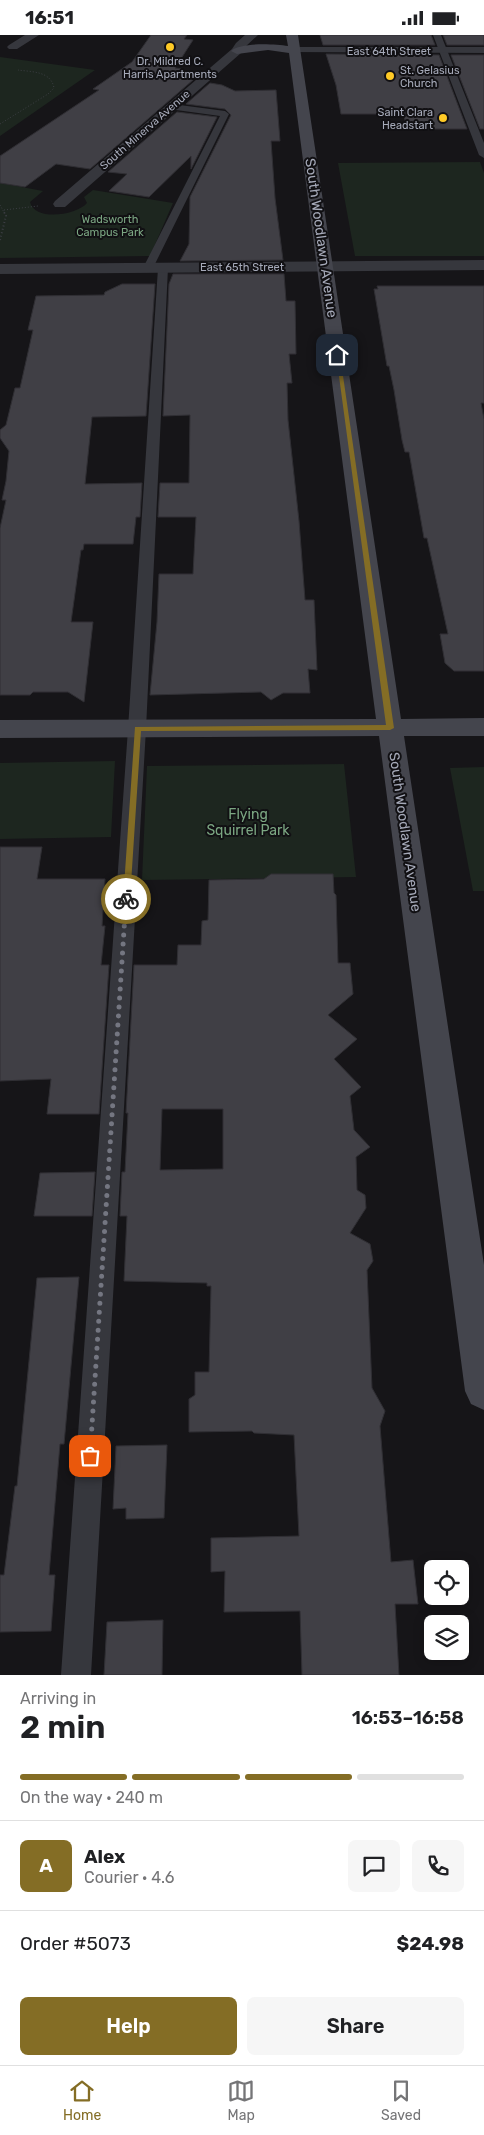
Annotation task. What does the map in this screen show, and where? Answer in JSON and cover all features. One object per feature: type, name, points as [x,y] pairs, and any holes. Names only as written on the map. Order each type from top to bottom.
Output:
[{"type":"street","points":[[13,47],[33,35]]},
{"type":"street","name":"South Minerva Avenue","points":[[60,204],[237,51],[240,45],[252,35]]},
{"type":"street","points":[[237,51],[293,43]]},
{"type":"street","name":"East 64th Street","points":[[293,43],[443,51],[484,51]]},
{"type":"street","name":"South Woodlawn Avenue","points":[[293,43],[484,1391]]},
{"type":"street","name":"East 65th Street","points":[[0,269],[484,265]]},
{"type":"street","points":[[0,729],[484,727]]},
{"type":"lane","points":[[437,35],[484,155]]},
{"type":"lane","points":[[76,1675],[137,729],[156,267],[225,114],[172,107]]},
{"type":"path","points":[[0,124],[48,94],[54,88],[53,83],[46,76],[12,69]]},
{"type":"path","points":[[0,205],[6,216],[0,240]]},
{"type":"path","points":[[4,210],[33,207]]},
{"type":"green space","points":[[0,57],[95,70],[0,136]]},
{"type":"green space","points":[[480,162],[484,173],[484,256],[355,256],[338,163]]},
{"type":"green space","name":"Wadsworth Campus Park","points":[[0,183],[43,191],[30,202],[33,208],[48,214],[57,215],[75,211],[87,203],[84,197],[93,190],[173,203],[150,256],[0,258]]},
{"type":"green space","points":[[115,761],[111,837],[0,839],[0,763]]},
{"type":"green space","name":"Flying Squirrel Park","points":[[344,764],[356,877],[142,880],[147,766]]},
{"type":"green space","points":[[484,767],[484,891],[473,891],[450,768]]},
{"type":"building","points":[[151,35],[187,35],[184,39],[193,40],[175,68],[183,69],[174,77],[193,80],[90,169],[56,164],[25,187],[0,183],[0,156],[99,90],[93,89],[132,62]]},
{"type":"building","points":[[320,35],[431,35],[435,45],[323,45]]},
{"type":"building","points":[[443,35],[484,35],[484,45],[447,45]]},
{"type":"building","points":[[326,54],[439,55],[467,129],[408,129],[403,114],[341,114],[336,85]]},
{"type":"building","points":[[451,55],[484,55],[484,129],[480,129]]},
{"type":"building","points":[[210,83],[222,85],[235,91],[276,90],[280,141],[271,141],[275,198],[283,260],[180,261],[189,244],[190,197],[231,115],[225,109],[186,104]]},
{"type":"building","points":[[177,112],[217,117],[191,169],[191,156],[149,197],[109,191],[127,174],[108,172]]},
{"type":"building","points":[[173,274],[284,274],[286,301],[295,301],[296,354],[289,354],[292,383],[287,383],[288,420],[305,600],[314,600],[317,670],[308,669],[310,693],[283,693],[271,700],[261,692],[150,695],[157,622],[159,574],[193,574],[196,517],[158,517],[160,483],[189,483],[190,415],[163,416],[169,284]]},
{"type":"building","points":[[122,284],[155,284],[146,416],[92,417],[85,484],[142,483],[140,517],[136,517],[133,544],[84,544],[83,550],[81,550],[71,622],[93,622],[84,702],[68,692],[33,692],[30,695],[0,695],[0,528],[6,500],[2,500],[9,451],[0,438],[0,430],[6,425],[15,388],[20,388],[33,330],[28,330],[36,296],[104,295],[105,292]]},
{"type":"building","points":[[377,286],[484,286],[484,403],[481,403],[484,419],[484,671],[454,671],[445,663],[440,634],[448,634],[427,538],[424,538],[409,452],[405,452],[402,440],[374,289],[378,289]]},
{"type":"building","points":[[0,847],[42,847],[37,879],[105,879],[102,926],[105,926],[101,965],[109,965],[99,1114],[47,1114],[51,1079],[0,1081]]},
{"type":"building","points":[[271,874],[333,874],[334,893],[336,895],[338,963],[350,963],[353,994],[328,1015],[357,1039],[334,1059],[361,1087],[350,1096],[354,1130],[370,1147],[356,1157],[357,1190],[365,1195],[366,1208],[350,1233],[370,1244],[373,1261],[367,1270],[372,1388],[385,1411],[380,1426],[391,1562],[413,1560],[418,1604],[395,1604],[399,1675],[302,1675],[300,1611],[224,1612],[225,1571],[211,1572],[211,1538],[299,1536],[294,1435],[254,1433],[252,1431],[189,1432],[189,1399],[195,1395],[195,1372],[209,1372],[211,1286],[207,1286],[207,1283],[124,1281],[127,1216],[120,1216],[122,1172],[125,1172],[128,1113],[126,1113],[134,965],[177,965],[178,945],[201,945],[202,921],[208,920],[209,880],[264,879]],"holes":[[[162,1109],[223,1109],[223,1169],[160,1170]]]},
{"type":"building","points":[[95,1172],[92,1216],[34,1216],[40,1173]]},
{"type":"building","points":[[79,1277],[64,1444],[60,1444],[49,1575],[55,1575],[51,1631],[0,1632],[0,1575],[4,1575],[15,1486],[17,1486],[37,1278]]},
{"type":"building","points":[[167,1445],[164,1518],[126,1519],[126,1508],[113,1509],[116,1446]]},
{"type":"building","points":[[163,1620],[162,1675],[104,1675],[107,1622]]},
{"type":"way so far","points":[[90,1456],[126,899]]},
{"type":"place","name":"Dr. Mildred C. Harris Apartments","points":[[170,47]]},
{"type":"place","name":"St. Gelasius Church","points":[[390,76]]},
{"type":"place","name":"Saint Clara Headstart","points":[[443,118]]},
{"type":"route","points":[[126,899],[137,729],[390,728],[337,355]]}]
